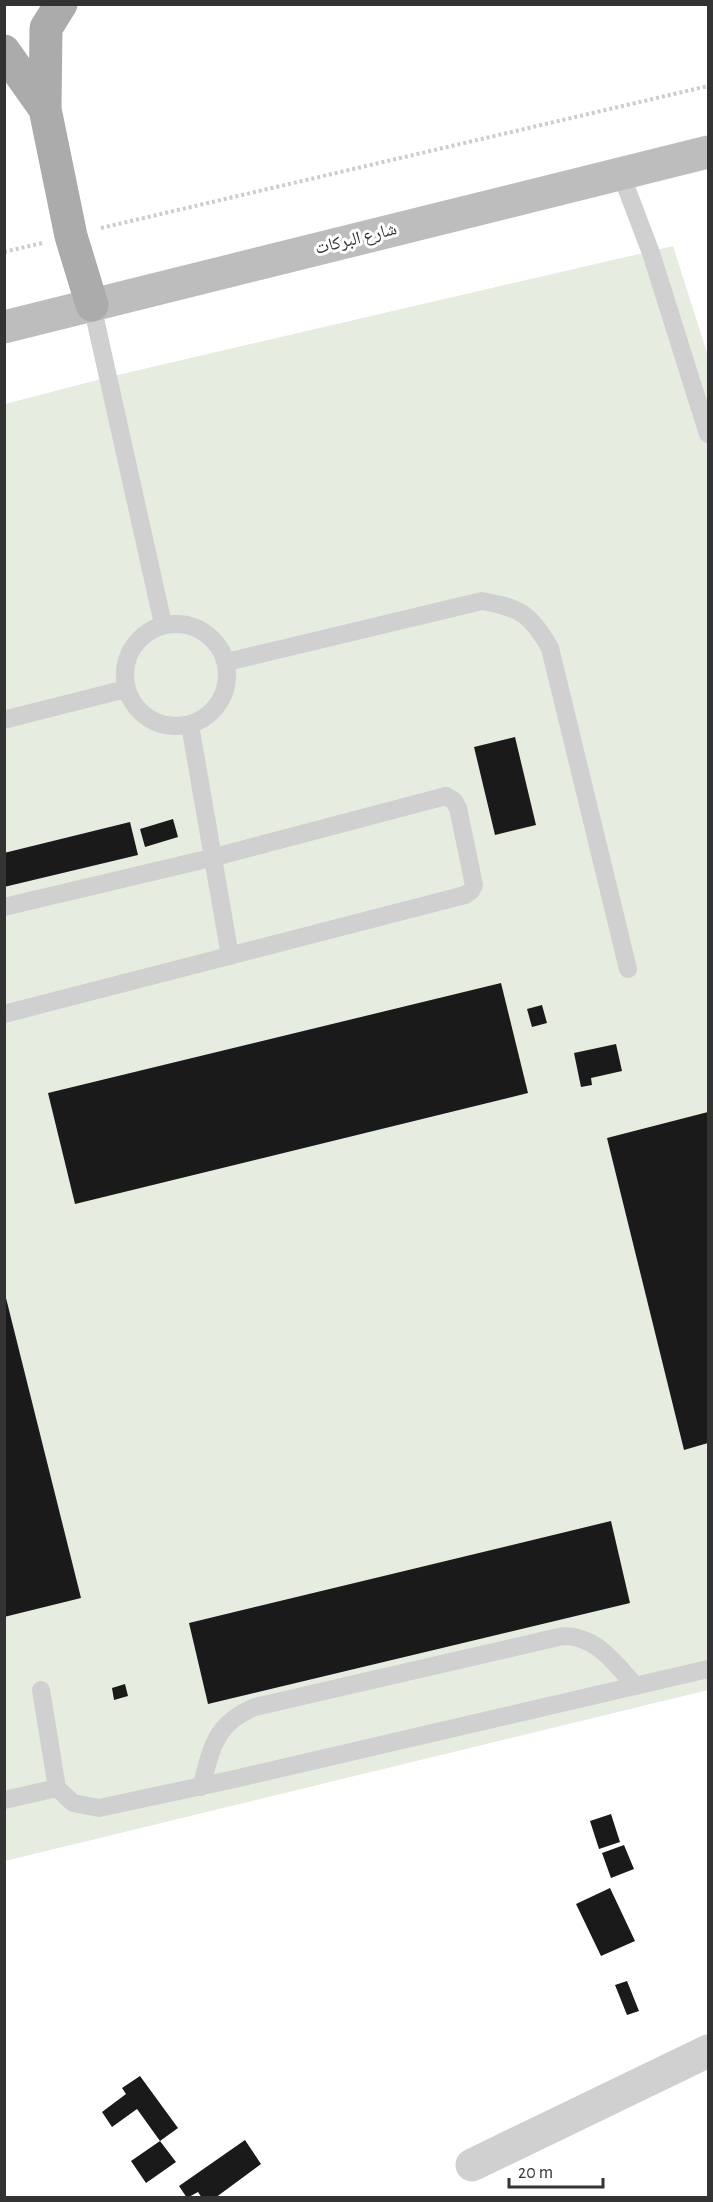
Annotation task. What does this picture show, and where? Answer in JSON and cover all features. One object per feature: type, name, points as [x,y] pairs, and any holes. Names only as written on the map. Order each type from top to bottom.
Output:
[{"type":"main road","points":[[61,4],[46,28],[45,109],[71,236],[92,305]]},
{"type":"main road","points":[[4,51],[45,109]]},
{"type":"street","name":"شارع البركات","points":[[4,327],[708,152]]},
{"type":"street","points":[[472,2165],[708,2051]]},
{"type":"lane","points":[[621,174],[651,253],[708,434]]},
{"type":"lane","points":[[92,305],[164,624]]},
{"type":"lane","points":[[226,662],[482,601],[512,607],[536,623],[550,648],[628,969]]},
{"type":"lane","points":[[184,623],[203,630],[218,644],[226,662],[227,682],[221,701],[208,716],[190,725],[170,727],[151,720],[135,707],[126,689],[125,668],[131,649],[145,633],[164,624],[184,623]]},
{"type":"lane","points":[[7,719],[126,689]]},
{"type":"lane","points":[[190,725],[211,858],[230,956]]},
{"type":"lane","points":[[4,908],[211,858],[446,796],[454,801],[458,808],[472,877],[471,891],[465,896],[4,1014]]},
{"type":"lane","points":[[201,1787],[213,1742],[223,1726],[237,1714],[266,1704],[563,1636],[582,1638],[598,1646],[636,1686]]},
{"type":"lane","points":[[41,1690],[57,1788],[73,1803],[99,1808],[201,1787],[708,1669]]},
{"type":"lane","points":[[4,1800],[57,1788]]},
{"type":"path","points":[[4,252],[708,86]]},
{"type":"shaded area","points":[[673,246],[708,356],[708,1690],[5,1861],[5,404],[109,377]]},
{"type":"building","points":[[515,737],[536,825],[495,835],[474,747]]},
{"type":"building","points":[[173,819],[178,837],[145,847],[140,829]]},
{"type":"building","points":[[130,822],[138,855],[4,887],[4,853]]},
{"type":"building","points":[[501,983],[528,1093],[75,1204],[48,1093]]},
{"type":"building","points":[[542,1005],[547,1023],[532,1027],[527,1009]]},
{"type":"building","points":[[616,1044],[622,1071],[591,1078],[592,1085],[581,1087],[574,1053]]},
{"type":"building","points":[[708,1112],[708,1443],[684,1450],[607,1138]]},
{"type":"building","points":[[4,1290],[81,1598],[4,1617]]},
{"type":"building","points":[[611,1521],[630,1603],[208,1704],[189,1623]]},
{"type":"building","points":[[125,1684],[128,1696],[114,1700],[112,1688]]},
{"type":"building","points":[[611,1814],[620,1842],[599,1849],[590,1821]]},
{"type":"building","points":[[624,1845],[634,1869],[611,1878],[602,1853]]},
{"type":"building","points":[[610,1888],[635,1941],[601,1956],[576,1904]]},
{"type":"building","points":[[627,1981],[639,2011],[627,2015],[615,1985]]},
{"type":"building","points":[[140,2076],[178,2128],[160,2141],[137,2109],[112,2127],[102,2112],[126,2094],[122,2088]]},
{"type":"building","points":[[245,2140],[261,2164],[215,2198],[202,2198],[198,2192],[187,2198],[179,2186]]},
{"type":"building","points":[[160,2141],[176,2162],[146,2183],[131,2161]]}]
